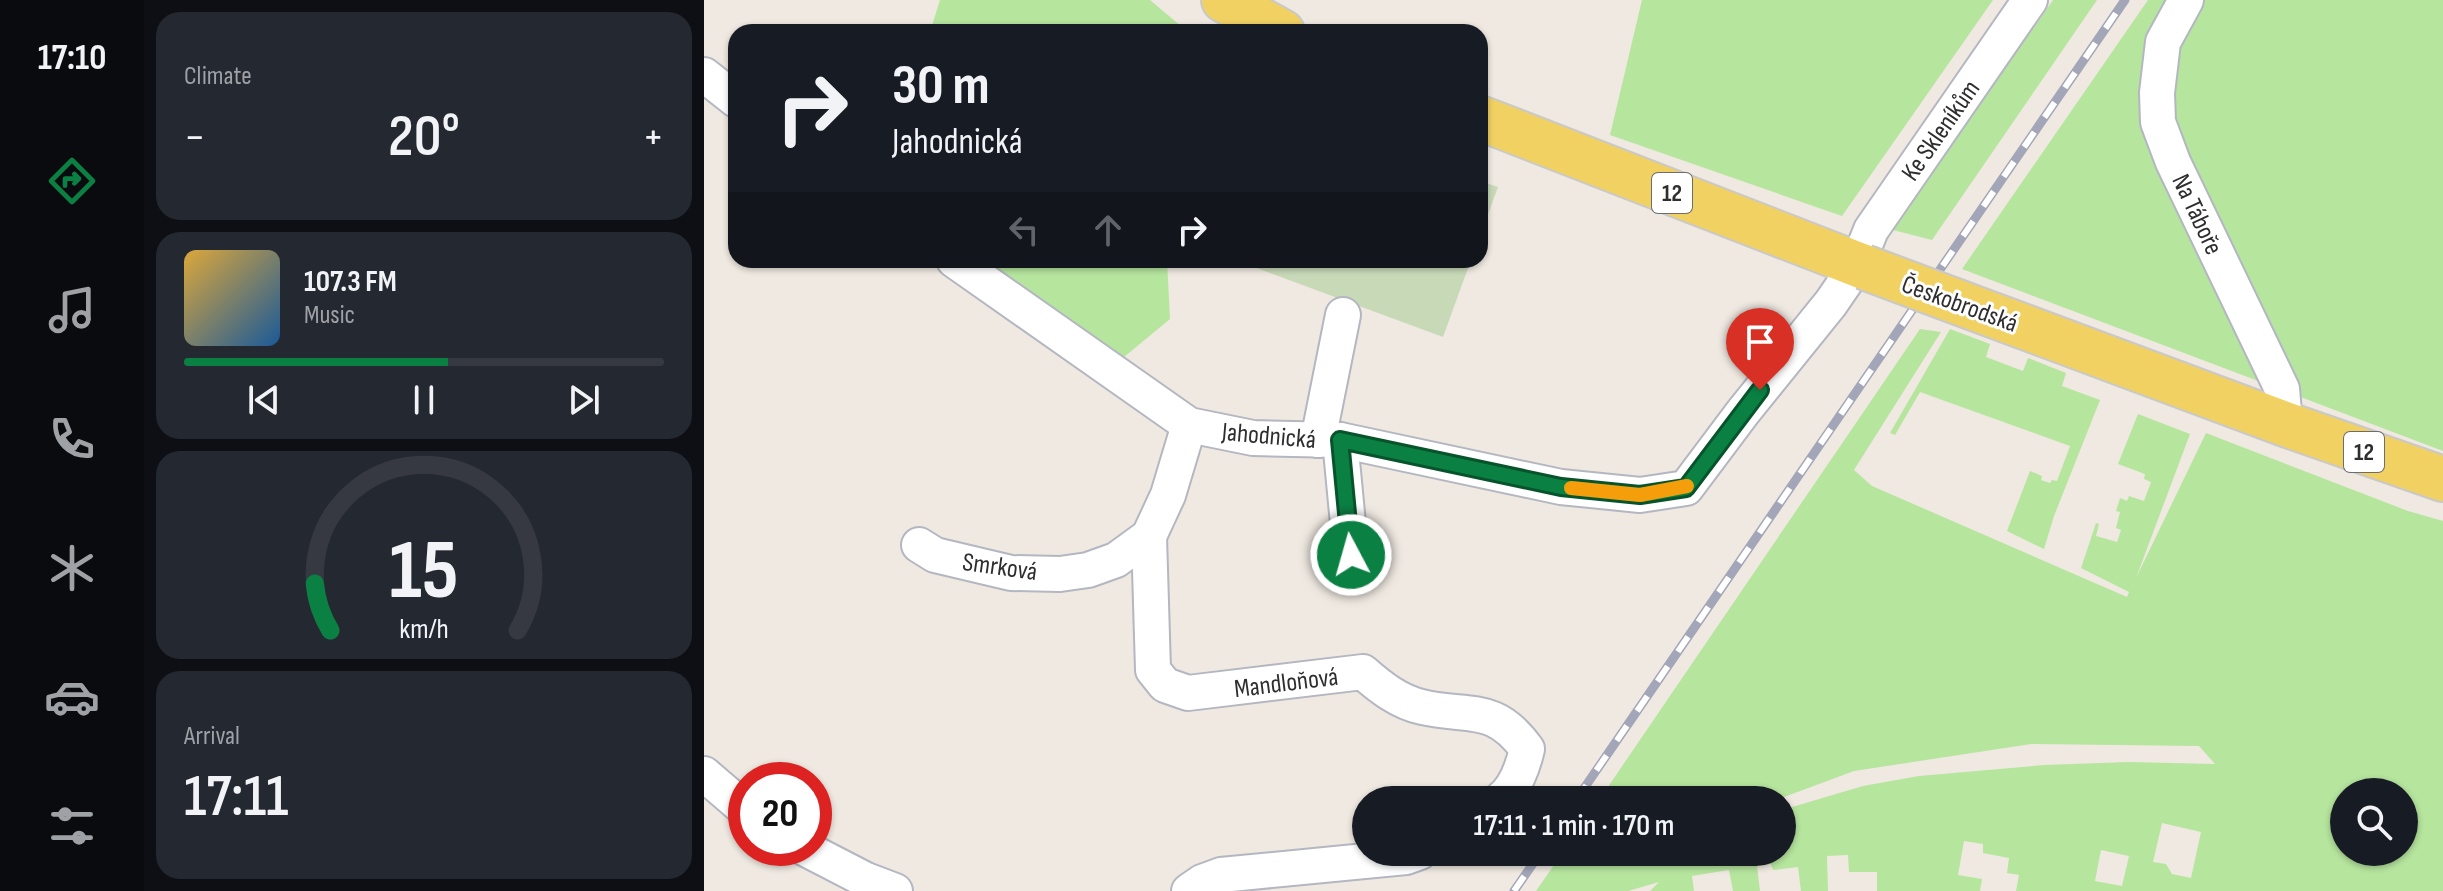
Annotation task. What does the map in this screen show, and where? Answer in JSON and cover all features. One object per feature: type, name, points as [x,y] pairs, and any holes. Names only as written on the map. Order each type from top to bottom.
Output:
[{"type":"main road","points":[[1224,0],[1268,24]]},
{"type":"main road","name":"Českobrodská","points":[[1488,121],[1860,266],[2285,424],[2443,479]]},
{"type":"street","name":"Ke Skleníkům","points":[[1860,266],[1871,230],[2030,0]]},
{"type":"street","name":"Na Táboře","points":[[2186,0],[2163,42],[2157,93],[2158,122],[2173,162],[2282,389],[2285,424]]},
{"type":"street","points":[[704,75],[728,94]]},
{"type":"street","name":"Jahodnická","points":[[965,268],[1189,425],[1253,438],[1329,440],[1561,487],[1640,495],[1686,488],[1860,266]]},
{"type":"street","points":[[1343,315],[1329,440],[1351,555]]},
{"type":"street","name":"Smrková","points":[[919,545],[935,555],[1011,573],[1060,574],[1088,570],[1116,560],[1149,536],[1168,495],[1189,425]]},
{"type":"street","name":"Mandloňová","points":[[1149,536],[1153,670],[1165,685],[1188,693],[1363,672],[1385,692],[1419,707],[1491,717],[1507,726],[1527,749],[1524,763],[1512,786]]},
{"type":"street","points":[[704,774],[728,795]]},
{"type":"street","points":[[1189,891],[1221,875],[1352,861]]},
{"type":"street","points":[[832,862],[895,891]]},
{"type":"green space","points":[[940,0],[1150,0],[1178,24],[932,24]]},
{"type":"green space","points":[[1642,0],[1993,0],[1842,216],[1610,135]]},
{"type":"green space","points":[[2053,0],[2097,0],[1932,240],[1893,230]]},
{"type":"green space","points":[[2148,0],[2443,0],[2443,451],[1962,269]]},
{"type":"green space","points":[[1488,184],[1498,187],[1488,214]]},
{"type":"green space","points":[[989,268],[1167,268],[1170,319],[1118,362]]},
{"type":"green space","points":[[1257,268],[1468,268],[1443,337]]},
{"type":"green space","points":[[1920,329],[1941,332],[1854,470],[1872,486],[2127,597],[2129,592],[2081,568],[2096,523],[2099,524],[2096,536],[2117,542],[2121,530],[2116,528],[2120,498],[2127,501],[2129,496],[2144,501],[2151,482],[2144,479],[2145,474],[2118,464],[2138,414],[2190,434],[2136,578],[2206,433],[2408,511],[2443,521],[2443,891],[2016,891],[2019,875],[2007,873],[2009,858],[1983,853],[1983,844],[1964,841],[1958,875],[1982,879],[1980,891],[1877,891],[1877,872],[1849,872],[1848,855],[1827,856],[1828,891],[1801,891],[1798,867],[1773,870],[1772,866],[1796,866],[1796,806],[1863,786],[1919,776],[2044,765],[2129,762],[2215,764],[2199,746],[2031,744],[1854,771],[1796,793],[1796,786],[1609,786]],"holes":[[[2162,823],[2201,832],[2191,878],[2172,874],[2166,864],[2153,862]],[[2101,850],[2129,856],[2122,886],[2095,881]]]},
{"type":"green space","points":[[1950,329],[1990,344],[1986,357],[2023,371],[2028,358],[2066,373],[2062,386],[2100,400],[2044,549],[2007,531],[2030,471],[2042,476],[2041,480],[2050,483],[2057,481],[2070,446],[1920,392],[1895,435],[1890,433]]},
{"type":"green space","points":[[1553,866],[1757,866],[1760,891],[1733,891],[1729,870],[1692,876],[1694,891],[1650,891],[1659,882],[1628,891],[1536,891]]},
{"type":"railway","points":[[1586,786],[2125,0]]},
{"type":"railway","points":[[1514,891],[1531,866]]},
{"type":"slow traffic","points":[[1571,488],[1640,495],[1687,486]]},
{"type":"route","points":[[1351,555],[1340,440],[1561,487],[1640,495],[1686,488],[1760,390]]}]
